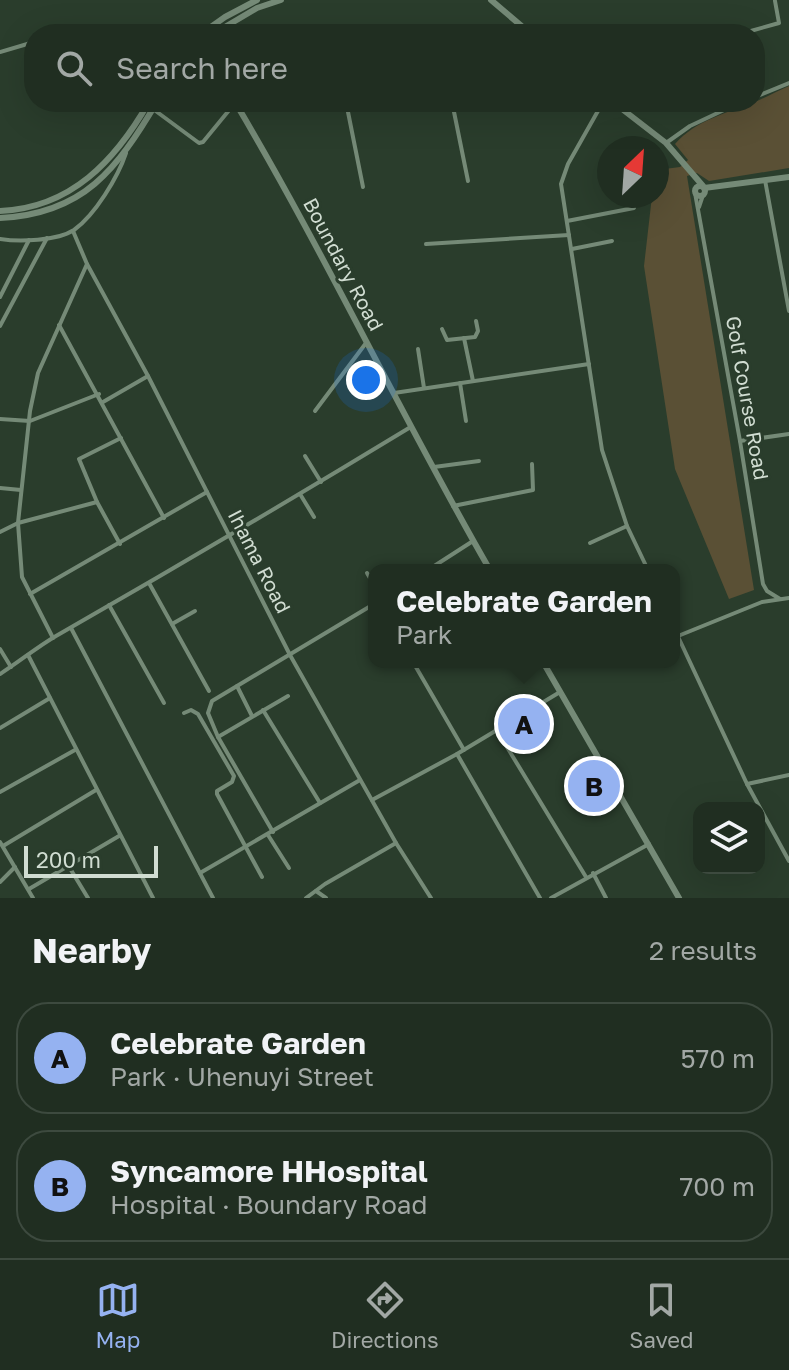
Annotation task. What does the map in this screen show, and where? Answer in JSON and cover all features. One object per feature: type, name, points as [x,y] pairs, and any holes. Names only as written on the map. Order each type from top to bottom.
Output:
[{"type":"street","points":[[215,24],[257,0]]},
{"type":"street","points":[[230,24],[257,8],[281,0]]},
{"type":"street","points":[[491,0],[516,24]]},
{"type":"street","points":[[765,27],[779,23],[775,1]]},
{"type":"street","points":[[0,52],[24,45]]},
{"type":"street","points":[[765,92],[789,83]]},
{"type":"street","points":[[0,218],[28,216],[56,209],[77,198],[107,172],[148,112]]},
{"type":"street","points":[[162,112],[199,143],[227,112]]},
{"type":"street","name":"Boundary Road","points":[[241,112],[291,197],[409,428],[486,564]]},
{"type":"street","points":[[348,112],[363,187]]},
{"type":"street","points":[[454,112],[468,181]]},
{"type":"street","points":[[598,112],[561,184],[602,450],[627,526],[645,564]]},
{"type":"street","points":[[626,112],[657,136]]},
{"type":"street","points":[[669,141],[690,126],[720,112]]},
{"type":"street","points":[[0,211],[41,204],[64,196],[98,172],[126,145]]},
{"type":"street","points":[[0,239],[29,240],[73,231],[107,193],[121,169],[126,145]]},
{"type":"street","points":[[669,147],[693,175],[701,191],[789,177]]},
{"type":"street","points":[[765,180],[789,311]]},
{"type":"street","name":"Golf Course Road","points":[[701,191],[699,207],[763,584],[767,591]]},
{"type":"street","points":[[567,221],[634,208]]},
{"type":"street","name":"Ihama Road","points":[[73,231],[87,264],[148,376],[290,655],[396,843],[431,898]]},
{"type":"street","points":[[426,244],[569,235]]},
{"type":"street","points":[[0,326],[47,238]]},
{"type":"street","points":[[0,297],[29,240]]},
{"type":"street","points":[[572,249],[612,241]]},
{"type":"street","points":[[53,638],[22,577],[18,523],[21,490],[30,411],[38,373],[87,264]]},
{"type":"street","points":[[442,329],[447,340],[478,335],[476,321]]},
{"type":"street","points":[[59,325],[164,518]]},
{"type":"street","points":[[464,338],[473,381]]},
{"type":"street","points":[[315,411],[367,341]]},
{"type":"street","points":[[418,349],[424,388]]},
{"type":"street","points":[[391,393],[589,364]]},
{"type":"street","points":[[103,402],[148,376]]},
{"type":"street","points":[[460,383],[466,421]]},
{"type":"street","points":[[0,419],[30,421],[99,394]]},
{"type":"street","points":[[0,674],[53,638],[230,537],[409,428]]},
{"type":"street","points":[[740,441],[789,434]]},
{"type":"street","points":[[120,544],[97,502],[79,459],[121,438]]},
{"type":"street","points":[[305,456],[321,482]]},
{"type":"street","points":[[431,467],[479,461]]},
{"type":"street","points":[[453,506],[533,490],[532,464]]},
{"type":"street","points":[[0,488],[21,490]]},
{"type":"street","points":[[30,594],[207,492]]},
{"type":"street","points":[[300,494],[314,517]]},
{"type":"street","points":[[0,532],[18,523],[97,502]]},
{"type":"street","points":[[590,543],[627,526]]},
{"type":"street","points":[[437,564],[473,541]]},
{"type":"street","points":[[149,583],[209,691]]},
{"type":"street","points":[[762,602],[767,591],[780,599]]},
{"type":"street","points":[[680,635],[762,602],[789,598]]},
{"type":"street","points":[[109,605],[164,703]]},
{"type":"street","points":[[289,868],[218,737],[208,713],[209,704],[368,608]]},
{"type":"street","points":[[172,624],[195,611]]},
{"type":"street","points":[[71,628],[213,898]]},
{"type":"street","points":[[680,640],[747,784],[789,861]]},
{"type":"street","points":[[0,649],[11,667]]},
{"type":"street","points":[[28,655],[153,898]]},
{"type":"street","points":[[416,668],[464,750]]},
{"type":"street","points":[[546,668],[679,898]]},
{"type":"street","points":[[237,686],[252,716]]},
{"type":"street","points":[[372,800],[464,750],[560,692]]},
{"type":"street","points":[[218,737],[288,696]]},
{"type":"street","points":[[0,728],[50,698]]},
{"type":"street","points":[[184,713],[191,710],[198,714],[234,776],[232,782],[217,794],[262,877]]},
{"type":"street","points":[[263,710],[321,804]]},
{"type":"street","points":[[496,729],[586,877]]},
{"type":"street","points":[[0,792],[75,750]]},
{"type":"street","points":[[457,754],[540,898]]},
{"type":"street","points":[[747,784],[789,775]]},
{"type":"street","points":[[200,873],[360,780]]},
{"type":"street","points":[[33,898],[2,844],[96,790]]},
{"type":"street","points":[[29,889],[119,836]]},
{"type":"street","points":[[306,898],[396,843]]},
{"type":"street","points":[[551,898],[649,844]]},
{"type":"street","points":[[68,865],[88,898]]},
{"type":"street","points":[[0,882],[15,867]]},
{"type":"street","points":[[593,873],[606,898]]},
{"type":"street","points":[[316,891],[326,898]]},
{"type":"shaded area","points":[[789,86],[789,168],[709,181],[697,173],[687,176],[754,590],[729,599],[675,469],[644,266],[651,208],[669,208],[669,168],[680,167],[688,160],[675,144],[692,129],[728,112],[765,112],[765,97]]},
{"type":"place","name":"Celebrate Garden","points":[[524,724]]},
{"type":"place","name":"Syncamore HHospital","points":[[594,786]]}]
